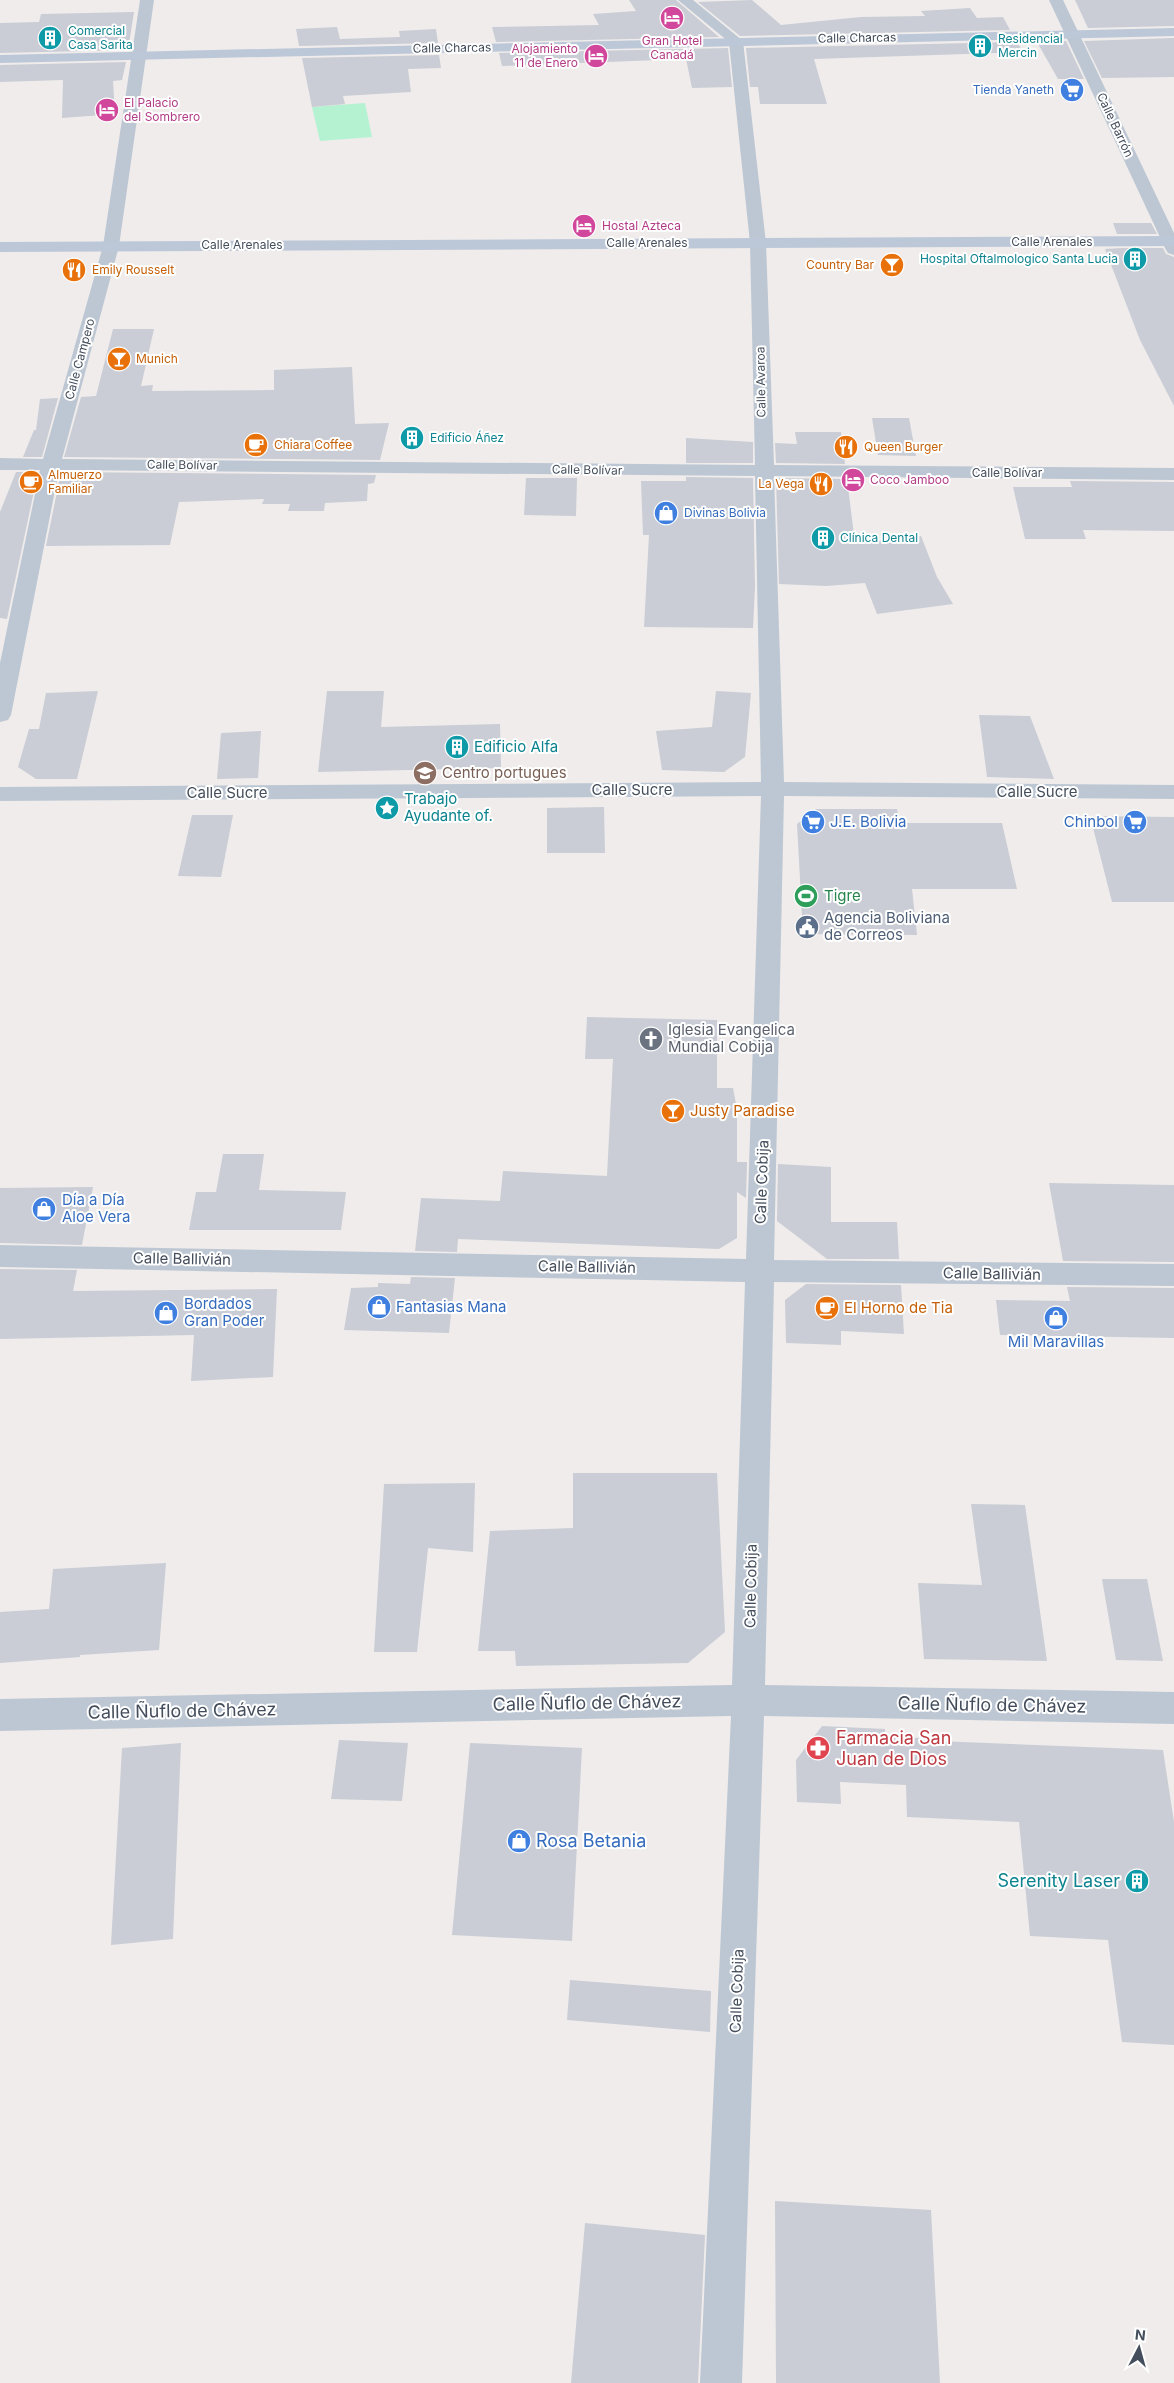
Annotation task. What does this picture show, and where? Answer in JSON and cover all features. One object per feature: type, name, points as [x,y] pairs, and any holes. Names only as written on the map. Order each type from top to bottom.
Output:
[{"type":"street","name":"Calle Campero","points":[[0,715],[51,464],[111,246],[147,0]]},
{"type":"street","points":[[685,0],[736,41]]},
{"type":"street","name":"Calle Barrón","points":[[1056,0],[1172,244]]},
{"type":"street","name":"Calle Charcas","points":[[0,59],[1174,32]]},
{"type":"street","name":"Calle Avaroa","points":[[736,41],[758,243],[773,790]]},
{"type":"street","name":"Calle Arenales","points":[[0,247],[758,243],[1172,244]]},
{"type":"street","name":"Calle Bolívar","points":[[0,464],[763,472],[1174,474]]},
{"type":"street","name":"Calle Sucre","points":[[0,794],[773,790],[1174,792]]},
{"type":"street","name":"Calle Cobija","points":[[721,2383],[748,1700],[773,790]]},
{"type":"street","name":"Calle Ballivián","points":[[0,1256],[760,1271],[1174,1275]]},
{"type":"street","name":"Calle Ñuflo de Chávez","points":[[0,1714],[748,1700],[1174,1708]]},
{"type":"green space","points":[[365,103],[372,137],[320,141],[312,107]]},
{"type":"building","points":[[629,0],[676,0],[719,37],[496,42],[492,27],[599,25],[593,14],[636,11]]},
{"type":"building","points":[[752,0],[781,25],[861,17],[925,16],[921,11],[970,8],[977,18],[1003,17],[1010,30],[740,36],[698,2]]},
{"type":"building","points":[[1075,0],[1174,0],[1174,26],[1088,28]]},
{"type":"building","points":[[134,12],[128,50],[0,53],[0,23],[39,22],[41,14]]},
{"type":"building","points":[[337,27],[340,39],[400,37],[399,31],[436,29],[438,43],[299,46],[296,29]]},
{"type":"building","points":[[1174,38],[1174,77],[1102,78],[1084,41]]},
{"type":"building","points":[[1066,41],[1084,79],[1058,79],[1037,42]]},
{"type":"building","points":[[1017,42],[1023,52],[814,59],[827,104],[760,104],[758,87],[750,87],[746,48]]},
{"type":"building","points":[[728,48],[732,87],[692,88],[686,59],[502,66],[499,53]]},
{"type":"building","points":[[439,55],[441,68],[408,69],[411,92],[343,96],[345,104],[312,107],[302,58]]},
{"type":"building","points":[[126,62],[122,80],[113,81],[115,114],[62,118],[63,80],[0,82],[0,65]]},
{"type":"building","points":[[1113,223],[1151,223],[1157,234],[1117,234]]},
{"type":"building","points":[[1163,248],[1166,254],[1174,257],[1174,406],[1140,340],[1105,249]]},
{"type":"building","points":[[113,329],[154,329],[141,386],[153,385],[152,391],[274,390],[274,370],[352,367],[355,424],[389,423],[380,460],[64,457],[81,397],[96,396]]},
{"type":"building","points":[[58,398],[42,457],[23,457],[34,430],[36,430],[40,399]]},
{"type":"building","points":[[872,418],[909,418],[916,456],[878,455]]},
{"type":"building","points":[[795,432],[841,432],[845,464],[776,463],[775,443],[797,444]]},
{"type":"building","points":[[686,438],[753,442],[753,463],[686,463]]},
{"type":"building","points":[[16,472],[38,472],[7,619],[0,618],[0,512]]},
{"type":"building","points":[[61,472],[376,475],[374,483],[368,484],[367,501],[325,503],[324,511],[288,511],[290,504],[262,504],[264,499],[179,502],[170,545],[46,546]]},
{"type":"building","points":[[686,477],[753,478],[755,587],[753,628],[644,627],[649,535],[643,535],[641,481],[686,481]]},
{"type":"building","points":[[526,478],[577,478],[576,516],[524,515]]},
{"type":"building","points":[[776,478],[847,479],[855,543],[921,536],[937,577],[953,604],[877,614],[865,583],[826,586],[779,584]]},
{"type":"building","points":[[1070,481],[1174,482],[1174,531],[1083,530],[1086,539],[1025,539],[1013,487],[1072,487]]},
{"type":"building","points":[[98,691],[77,779],[36,779],[18,767],[29,729],[39,729],[46,693]]},
{"type":"building","points":[[327,691],[384,691],[381,727],[500,724],[501,768],[318,772]]},
{"type":"building","points":[[716,691],[751,693],[745,757],[724,772],[662,770],[656,731],[712,727]]},
{"type":"building","points":[[979,715],[1030,716],[1054,779],[987,777]]},
{"type":"building","points":[[261,731],[258,778],[217,779],[221,733]]},
{"type":"building","points":[[604,807],[605,853],[547,853],[547,808]]},
{"type":"building","points":[[816,809],[897,809],[900,823],[1002,823],[1017,889],[912,889],[917,935],[803,934],[797,824]]},
{"type":"building","points":[[192,815],[233,815],[221,877],[178,876]]},
{"type":"building","points":[[1090,816],[1174,817],[1174,902],[1112,902]]},
{"type":"building","points":[[587,1017],[717,1020],[717,1088],[733,1088],[737,1109],[737,1162],[747,1162],[746,1198],[737,1192],[737,1238],[719,1249],[458,1239],[457,1252],[415,1251],[421,1198],[500,1201],[503,1171],[607,1176],[613,1059],[585,1059]]},
{"type":"building","points":[[223,1154],[264,1154],[259,1190],[346,1192],[341,1230],[189,1230],[196,1192],[216,1192]]},
{"type":"building","points":[[778,1164],[831,1167],[831,1222],[897,1222],[899,1259],[827,1259],[777,1221]]},
{"type":"building","points":[[1049,1183],[1174,1185],[1174,1262],[1063,1261]]},
{"type":"building","name":"Día a Día Aloe Vera","points":[[93,1187],[82,1245],[0,1243],[0,1188]]},
{"type":"building","points":[[0,1269],[77,1270],[73,1291],[277,1289],[273,1377],[191,1381],[194,1335],[0,1339]]},
{"type":"building","points":[[411,1277],[455,1278],[449,1333],[344,1330],[351,1288],[378,1287],[378,1283],[410,1284]]},
{"type":"building","points":[[806,1284],[901,1285],[904,1334],[841,1331],[841,1345],[786,1343],[785,1300]]},
{"type":"building","points":[[1067,1287],[1174,1288],[1174,1338],[1000,1335],[996,1300],[1070,1301]]},
{"type":"building","points":[[573,1473],[717,1473],[725,1632],[688,1663],[516,1666],[515,1651],[478,1651],[490,1531],[573,1528]]},
{"type":"building","points":[[475,1483],[473,1552],[428,1548],[417,1652],[374,1652],[384,1484]]},
{"type":"building","points":[[971,1504],[1025,1505],[1047,1661],[924,1659],[918,1583],[982,1585]]},
{"type":"building","points":[[166,1563],[159,1650],[0,1663],[0,1612],[49,1609],[53,1569]]},
{"type":"building","points":[[1102,1579],[1147,1579],[1163,1661],[1116,1660]]},
{"type":"building","points":[[822,1726],[885,1729],[885,1736],[937,1739],[937,1741],[1163,1750],[1174,1822],[1174,2045],[1122,2042],[1108,1940],[1030,1936],[1019,1822],[907,1817],[906,1785],[840,1782],[841,1804],[797,1802],[796,1760]]},
{"type":"building","points":[[339,1740],[408,1743],[402,1801],[331,1799]]},
{"type":"building","points":[[181,1743],[173,1939],[111,1945],[122,1748]]},
{"type":"building","name":"Rosa Betania","points":[[470,1743],[582,1748],[572,1941],[452,1935]]},
{"type":"building","points":[[570,1980],[711,1991],[710,2032],[567,2020]]},
{"type":"building","points":[[775,2201],[931,2210],[940,2383],[776,2383]]},
{"type":"building","points":[[585,2223],[705,2235],[698,2383],[571,2383]]},
{"type":"place","name":"Gran Hotel Canadá","points":[[672,18]]},
{"type":"place","name":"Comercial Casa Sarita","points":[[50,38]]},
{"type":"place","name":"Residencial Mercin","points":[[980,46]]},
{"type":"place","name":"Alojamiento 11 de Enero","points":[[596,56]]},
{"type":"place","name":"Tienda Yaneth","points":[[1072,90]]},
{"type":"place","name":"El Palacio del Sombrero","points":[[107,110]]},
{"type":"place","name":"Hostal Azteca","points":[[584,226]]},
{"type":"place","name":"Hospital Oftalmologico Santa Lucia","points":[[1135,259]]},
{"type":"place","name":"Country Bar","points":[[892,265]]},
{"type":"place","name":"Emily Rousselt","points":[[74,270]]},
{"type":"place","name":"Munich","points":[[119,359]]},
{"type":"place","name":"Edificio Áñez","points":[[412,438]]},
{"type":"place","name":"Chiara Coffee","points":[[256,445]]},
{"type":"place","name":"Queen Burger","points":[[846,447]]},
{"type":"place","name":"Coco Jamboo","points":[[853,480]]},
{"type":"place","name":"Almuerzo Familiar","points":[[31,482]]},
{"type":"place","name":"La Vega","points":[[821,484]]},
{"type":"place","name":"Divinas Bolivia","points":[[666,513]]},
{"type":"place","name":"Clínica Dental","points":[[823,538]]},
{"type":"place","name":"Edificio Alfa","points":[[457,747]]},
{"type":"place","name":"Centro portugues","points":[[425,773]]},
{"type":"place","name":"Trabajo Ayudante of.","points":[[387,808]]},
{"type":"place","name":"J.E. Bolivia","points":[[813,822]]},
{"type":"place","name":"Chinbol","points":[[1135,822]]},
{"type":"place","name":"Tigre","points":[[806,896]]},
{"type":"place","name":"Agencia Boliviana de Correos","points":[[807,927]]},
{"type":"place","name":"Iglesia Evangelica Mundial Cobija","points":[[651,1039]]},
{"type":"place","name":"Justy Paradise","points":[[673,1111]]},
{"type":"place","name":"Día a Día Aloe Vera","points":[[44,1209]]},
{"type":"place","name":"Fantasias Mana","points":[[379,1307]]},
{"type":"place","name":"El Horno de Tia","points":[[827,1308]]},
{"type":"place","name":"Bordados Gran Poder","points":[[166,1313]]},
{"type":"place","name":"Mil Maravillas","points":[[1056,1318]]},
{"type":"place","name":"Farmacia San Juan de Dios","points":[[818,1748]]},
{"type":"place","name":"Rosa Betania","points":[[519,1841]]},
{"type":"place","name":"Serenity Laser","points":[[1137,1881]]}]
